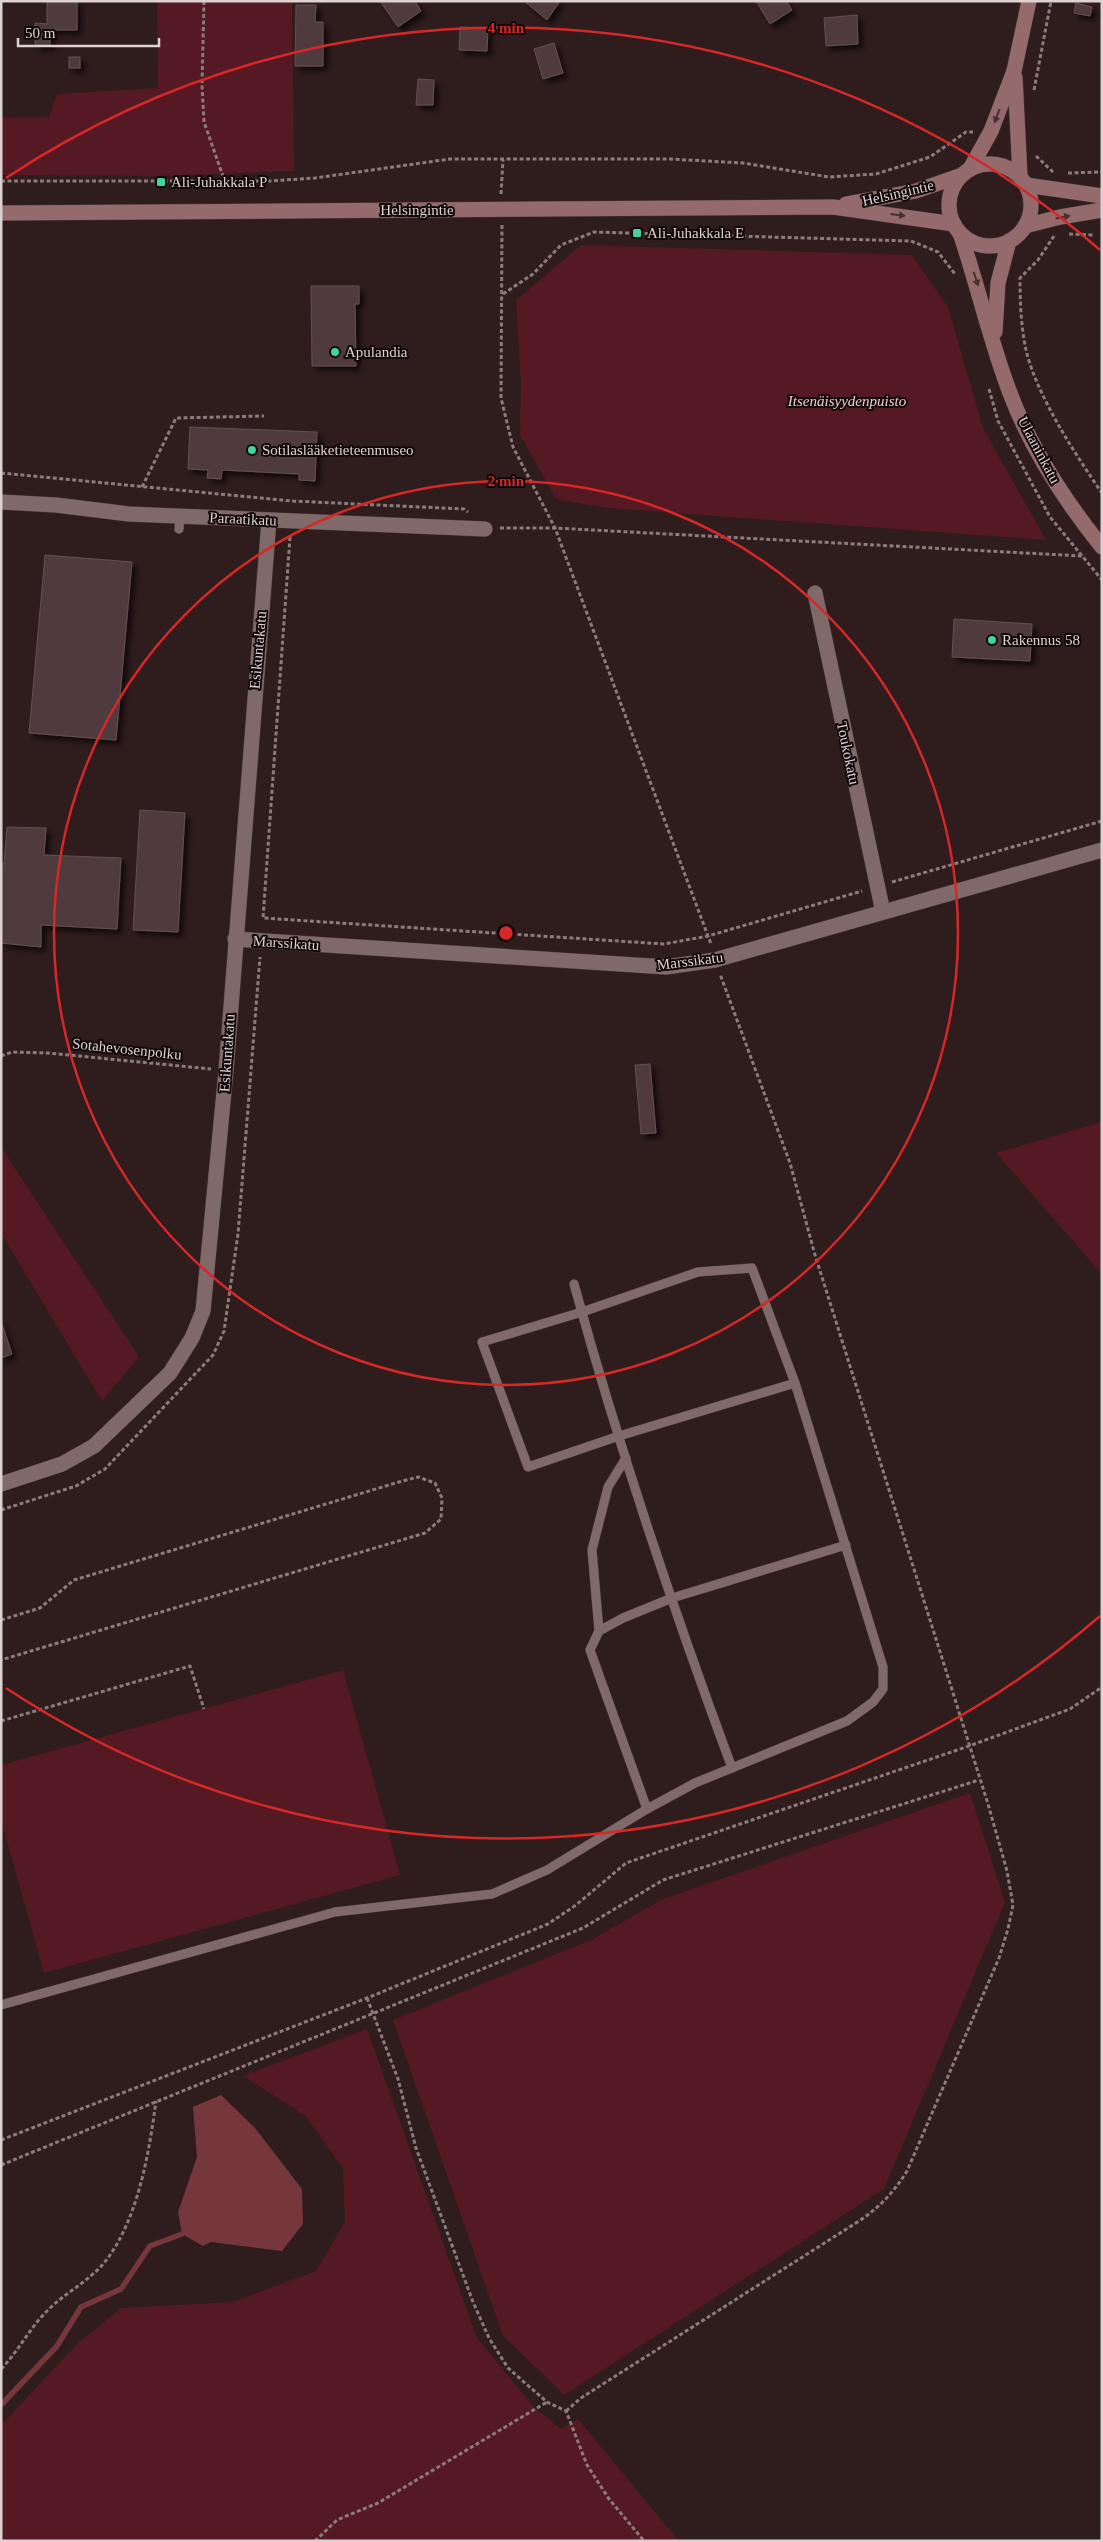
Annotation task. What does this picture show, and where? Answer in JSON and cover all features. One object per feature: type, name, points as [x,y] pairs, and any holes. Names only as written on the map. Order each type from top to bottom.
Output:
[{"type":"main road","points":[[1014,71],[1023,181],[1031,206],[1025,226],[1010,241],[989,246],[968,240],[957,228],[950,214],[951,193],[991,131],[1014,71],[1029,1]]},
{"type":"main road","points":[[966,172],[980,165],[1002,165],[1023,181],[1102,196]]},
{"type":"main road","name":"Helsingintie","points":[[833,207],[916,191],[966,172]]},
{"type":"main road","name":"Helsingintie","points":[[1,213],[833,207],[957,228]]},
{"type":"main road","points":[[1025,226],[1060,217],[1102,210]]},
{"type":"main road","name":"Ulaaninkatu","points":[[957,228],[977,282],[1010,394],[1037,452],[1076,516],[1102,547]]},
{"type":"main road","name":"Ulaaninkatu","points":[[995,344],[998,282],[1010,241]]},
{"type":"street","name":"Paraatikatu","points":[[1,502],[179,522],[269,520],[485,528]]},
{"type":"street","name":"Esikuntakatu","points":[[1,1484],[62,1464],[94,1446],[170,1373],[192,1338],[203,1312],[226,1071],[269,520]]},
{"type":"street","name":"Toukokatu","points":[[815,593],[877,887],[884,912]]},
{"type":"street","name":"Marssikatu","points":[[235,939],[666,967],[715,960],[1102,850]]},
{"type":"lane","points":[[1,2005],[335,1912],[492,1894],[547,1870],[647,1809],[695,1783],[847,1721],[873,1702],[883,1689],[883,1667],[795,1383],[752,1268],[698,1272],[582,1312],[482,1342],[528,1467],[619,1436],[795,1383]]},
{"type":"lane","points":[[574,1284],[626,1458],[672,1598],[732,1768]]},
{"type":"lane","points":[[626,1458],[608,1487],[592,1550],[599,1631],[590,1650],[647,1809]]},
{"type":"lane","points":[[599,1631],[623,1618],[672,1598],[846,1546]]},
{"type":"path","points":[[204,1],[202,85],[204,122],[225,182]]},
{"type":"path","points":[[1034,92],[1051,1]]},
{"type":"path","points":[[1,181],[225,182],[315,178],[450,159],[670,159],[743,163],[829,177],[876,174],[930,157],[966,132],[991,131]]},
{"type":"path","points":[[1018,134],[1026,135],[1037,158],[1055,173],[1058,188]]},
{"type":"path","points":[[501,199],[503,160]]},
{"type":"path","points":[[1064,173],[1102,172]]},
{"type":"path","points":[[998,282],[1020,278],[1038,260],[1056,234],[1060,217]]},
{"type":"path","points":[[502,295],[533,274],[561,245],[594,232],[911,241],[938,252],[959,280],[977,282]]},
{"type":"path","points":[[1056,234],[1095,235]]},
{"type":"path","points":[[1020,278],[1023,331],[1032,369],[1068,440],[1102,493]]},
{"type":"path","points":[[142,487],[176,418],[264,416]]},
{"type":"path","points":[[1,473],[292,501],[464,508],[485,528],[555,528],[1082,556]]},
{"type":"path","points":[[292,501],[263,918],[664,944],[708,936],[1102,820]]},
{"type":"path","name":"Sotahevosenpolku","points":[[1,1056],[12,1052],[48,1052],[251,1073]]},
{"type":"path","points":[[1,1620],[40,1608],[74,1580],[418,1477],[435,1484],[442,1498],[442,1519],[426,1533],[1,1660]]},
{"type":"path","points":[[1,1721],[190,1666],[204,1708]]},
{"type":"path","points":[[1,2140],[367,1998],[548,1924],[576,1905],[626,1863],[1070,1709],[1102,1687]]},
{"type":"path","points":[[1,2165],[372,2012],[583,1928],[663,1880],[979,1780]]},
{"type":"path","points":[[367,1998],[398,2079],[416,2148],[473,2302],[489,2338],[508,2368],[547,2402],[566,2411],[587,2465],[609,2500],[644,2541]]},
{"type":"path","points":[[1,2369],[45,2313],[104,2263],[123,2230],[138,2194],[151,2138],[156,2101]]},
{"type":"path","points":[[315,2541],[337,2520],[378,2503],[547,2402]]},
{"type":"green space","points":[[157,1],[292,1],[294,171],[159,176],[1,175],[1,118],[49,117],[57,94],[158,88]]},
{"type":"green space","name":"Itsenäisyydenpuisto","points":[[581,245],[912,255],[948,307],[983,428],[1046,540],[608,508],[556,499],[520,435],[521,381],[516,300]]},
{"type":"green space","points":[[1102,1122],[1102,1274],[996,1153]]},
{"type":"green space","points":[[1,1147],[139,1357],[102,1401],[4,1238],[1,1238]]},
{"type":"green space","points":[[343,1670],[400,1875],[44,1973],[1,1820],[1,1765]]},
{"type":"green space","points":[[970,1793],[1005,1902],[884,2189],[564,2395],[503,2336],[393,2020],[591,1940],[663,1899]]},
{"type":"green space","points":[[367,2029],[477,2338],[534,2407],[561,2429],[578,2419],[679,2541],[1,2541],[1,2425],[78,2343],[121,2308],[232,2302],[316,2271],[345,2222],[343,2169],[306,2116],[243,2076]]},
{"type":"shaded area","points":[[221,2095],[255,2128],[302,2189],[303,2224],[282,2251],[211,2242],[203,2246],[182,2234],[178,2212],[197,2157],[193,2107]]},
{"type":"building","points":[[47,1],[77,1],[77,30],[50,30],[50,46],[35,46],[35,23],[47,24]]},
{"type":"building","points":[[380,1],[415,1],[421,11],[398,27]]},
{"type":"building","points":[[524,1],[560,1],[547,20]]},
{"type":"building","points":[[756,1],[786,1],[792,10],[770,24]]},
{"type":"building","points":[[1076,3],[1092,7],[1090,16],[1074,13]]},
{"type":"building","points":[[296,5],[316,5],[315,22],[323,22],[323,66],[295,66]]},
{"type":"building","points":[[857,15],[858,44],[826,46],[824,18]]},
{"type":"building","points":[[460,27],[488,28],[487,51],[459,50]]},
{"type":"building","points":[[554,43],[563,73],[543,79],[534,49]]},
{"type":"building","points":[[69,57],[80,57],[80,68],[69,68]]},
{"type":"building","points":[[418,79],[434,80],[433,105],[416,105]]},
{"type":"building","points":[[311,286],[359,286],[359,304],[355,304],[356,366],[312,366]]},
{"type":"building","points":[[190,427],[317,432],[315,481],[299,480],[299,474],[222,470],[221,479],[207,478],[208,470],[188,469]]},
{"type":"building","points":[[45,555],[132,562],[116,740],[29,733]]},
{"type":"building","name":"Rakennus 58","points":[[954,619],[1032,624],[1030,661],[952,657]]},
{"type":"building","points":[[140,810],[185,813],[178,932],[133,930]]},
{"type":"building","points":[[7,827],[46,828],[44,855],[121,858],[117,929],[41,925],[41,947],[1,943],[1,864],[4,864]]},
{"type":"building","points":[[650,1064],[656,1133],[641,1134],[635,1065]]},
{"type":"building","points":[[1,1321],[12,1354],[1,1358]]},
{"type":"waterway","points":[[1,2405],[57,2346],[81,2307],[121,2289],[150,2246],[182,2234]]},
{"type":"place","name":"Ali-Juhakkala P","points":[[161,182]]},
{"type":"place","name":"Ali-Juhakkala E","points":[[637,233]]},
{"type":"place","name":"Apulandia","points":[[335,352]]},
{"type":"place","name":"Sotilaslääketieteenmuseo","points":[[252,450]]},
{"type":"place","name":"Rakennus 58","points":[[992,640]]}]
